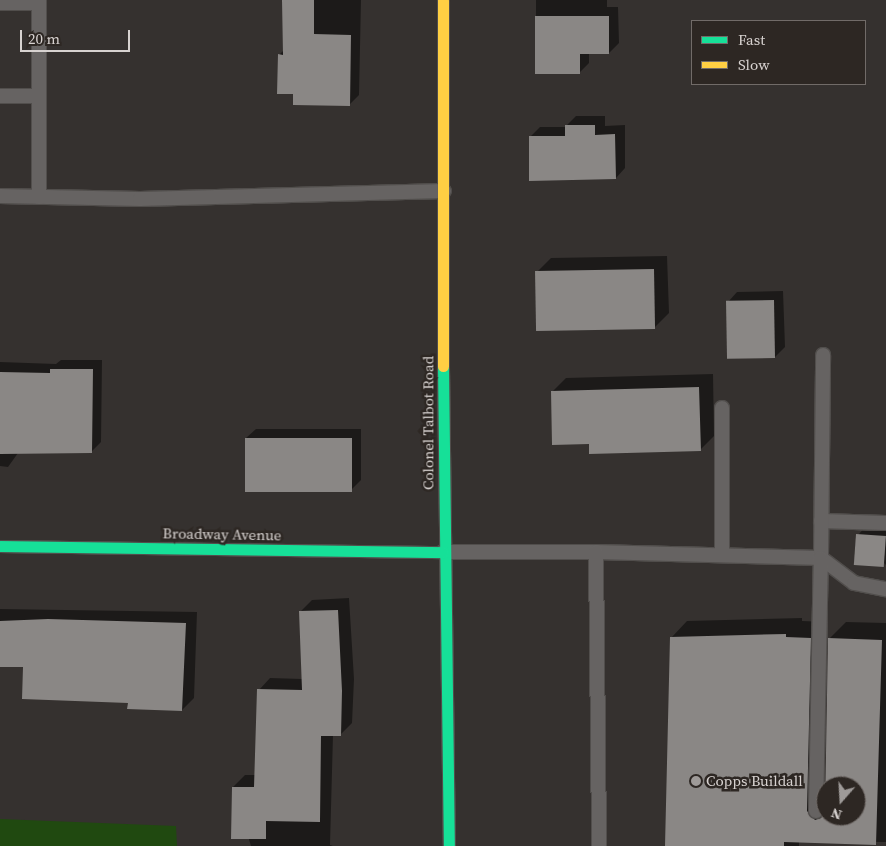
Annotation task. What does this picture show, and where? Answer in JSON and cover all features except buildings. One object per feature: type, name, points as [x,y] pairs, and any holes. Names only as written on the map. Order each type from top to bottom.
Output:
[{"type":"main road","name":"Colonel Talbot Road","points":[[443,0],[443,552],[449,846]]},
{"type":"main road","name":"Broadway Avenue","points":[[0,546],[443,552]]},
{"type":"lane","points":[[0,3],[39,2],[39,197]]},
{"type":"lane","points":[[0,96],[38,96]]},
{"type":"lane","points":[[0,196],[140,199],[444,191]]},
{"type":"lane","points":[[817,776],[823,355]]},
{"type":"lane","points":[[722,408],[722,555]]},
{"type":"lane","points":[[821,521],[886,523]]},
{"type":"lane","points":[[443,552],[596,552],[821,558],[854,583],[886,589]]},
{"type":"lane","points":[[596,552],[599,846]]},
{"type":"green space","points":[[0,819],[176,826],[177,846],[0,846]]},
{"type":"traffic: fast","points":[[443,366],[449,846]]},
{"type":"traffic: fast","points":[[0,546],[443,552]]},
{"type":"traffic: slow","points":[[443,0],[443,366]]},
{"type":"place","name":"Copps Buildall","points":[[696,781]]}]
